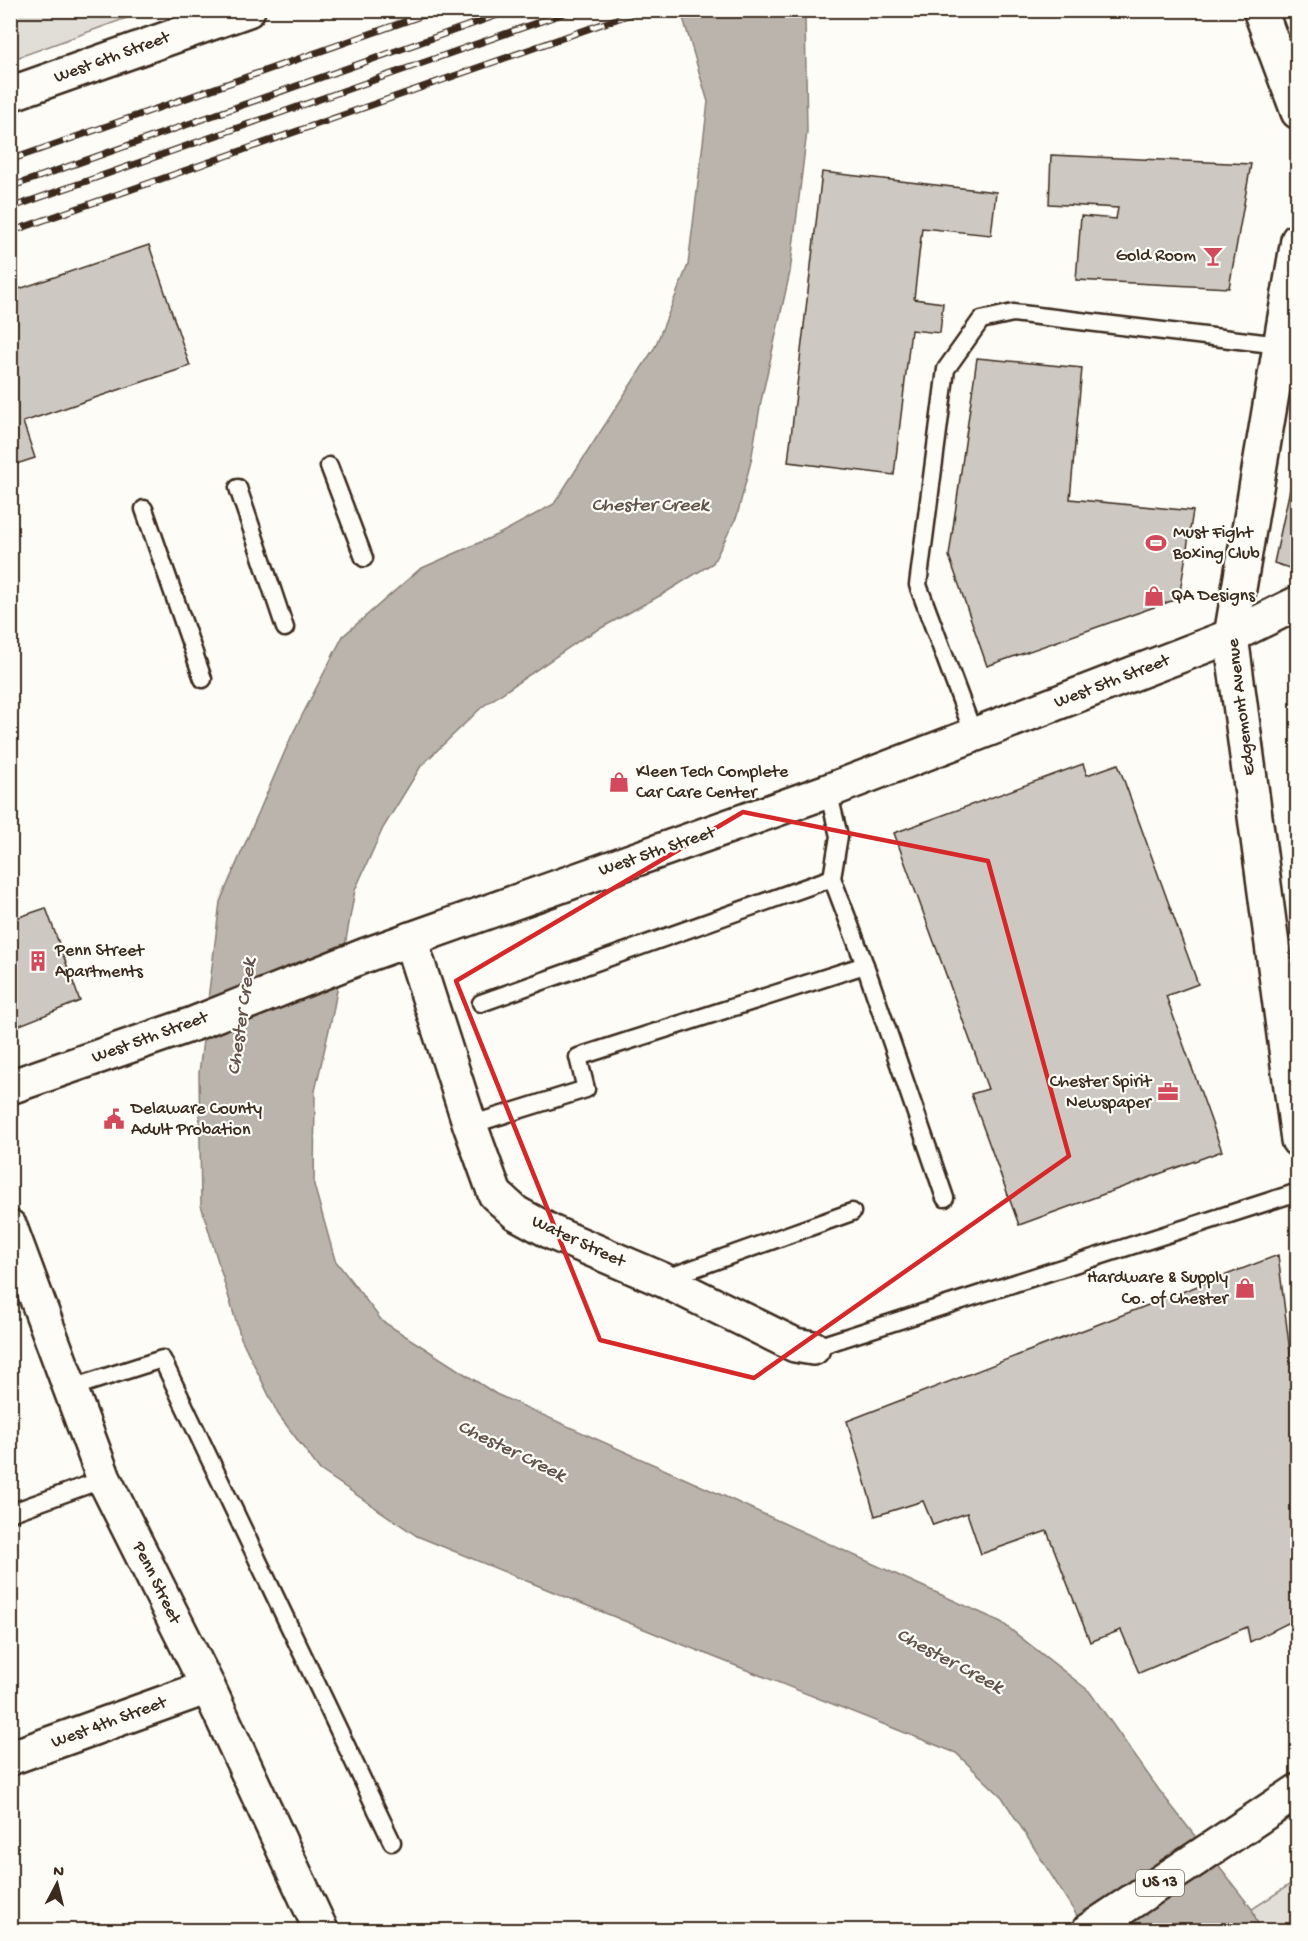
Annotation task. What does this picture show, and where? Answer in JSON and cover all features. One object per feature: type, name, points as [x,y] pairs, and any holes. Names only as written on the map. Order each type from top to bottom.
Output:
[{"type":"street","name":"West 6th Street","points":[[10,94],[248,10]]},
{"type":"street","points":[[1260,10],[1298,112]]},
{"type":"street","name":"Edgemont Avenue","points":[[1296,1118],[1232,636],[1298,240]]},
{"type":"street","name":"West 5th Street","points":[[10,1087],[193,1024],[366,955],[828,791],[1232,636],[1298,603]]},
{"type":"street","name":"Water Street","points":[[411,939],[470,1125],[495,1194],[516,1213],[553,1233],[663,1280],[795,1345],[813,1348]]},
{"type":"street","name":"Penn Street","points":[[10,1227],[104,1479],[208,1687],[321,1930]]},
{"type":"street","name":"West 4th Street","points":[[10,1758],[208,1687]]},
{"type":"street","name":"US 13","points":[[1089,1930],[1298,1791]]},
{"type":"lane","points":[[974,735],[918,585],[946,369],[981,320],[1013,312],[1280,345]]},
{"type":"lane","points":[[329,466],[364,558]]},
{"type":"lane","points":[[238,488],[285,628]]},
{"type":"lane","points":[[144,509],[203,679]]},
{"type":"lane","points":[[828,791],[839,836],[832,878],[865,965],[945,1198]]},
{"type":"lane","points":[[482,1003],[832,878]]},
{"type":"lane","points":[[470,1125],[586,1089],[578,1057],[865,965]]},
{"type":"lane","points":[[813,1348],[1298,1192]]},
{"type":"lane","points":[[663,1280],[852,1212]]},
{"type":"lane","points":[[71,1388],[162,1359],[392,1842]]},
{"type":"lane","points":[[10,1513],[104,1479]]},
{"type":"highlighted area","points":[[743,812],[988,861],[1069,1156],[754,1378],[600,1340],[456,981]]},
{"type":"shaded area","points":[[11,10],[146,10],[146,11],[11,60]]},
{"type":"shaded area","points":[[1297,1880],[1297,1930],[1260,1930],[1252,1909]]},
{"type":"water","name":"Chester Creek","points":[[681,11],[803,11],[805,17],[807,131],[790,272],[761,401],[751,461],[737,516],[713,563],[663,594],[583,638],[482,707],[421,766],[383,828],[355,890],[333,1012],[315,1091],[314,1185],[335,1260],[382,1321],[496,1394],[1001,1622],[1089,1691],[1159,1790],[1252,1909],[1260,1930],[1086,1930],[1002,1797],[956,1753],[417,1536],[320,1470],[278,1414],[241,1338],[201,1205],[199,1073],[220,902],[292,735],[343,636],[420,569],[501,533],[554,504],[655,347],[688,265],[708,102]]},
{"type":"building","points":[[1051,155],[1251,164],[1229,288],[1076,280],[1081,216],[1116,219],[1118,208],[1049,204]]},
{"type":"building","points":[[822,172],[996,192],[991,235],[922,228],[914,299],[943,303],[940,333],[911,330],[894,475],[788,462]]},
{"type":"building","points":[[149,245],[190,366],[23,422],[35,458],[10,466],[10,292]]},
{"type":"building","points":[[977,358],[1082,368],[1070,499],[1193,511],[1180,592],[1174,600],[987,666],[949,556]]},
{"type":"building","points":[[1298,452],[1298,564],[1289,568],[1274,563]]},
{"type":"building","points":[[1298,635],[1298,691],[1293,638]]},
{"type":"building","points":[[1083,764],[1087,775],[1118,764],[1198,984],[1166,996],[1222,1151],[1019,1225],[971,1094],[988,1089],[894,833]]},
{"type":"building","name":"Penn Street Apartments","points":[[46,908],[80,1001],[10,1029],[10,920]]},
{"type":"building","points":[[1278,1255],[1298,1417],[1298,1618],[1250,1642],[1247,1627],[1139,1673],[1121,1630],[1090,1642],[1047,1531],[981,1554],[967,1513],[933,1525],[923,1501],[875,1516],[847,1421]]},
{"type":"railway","points":[[10,160],[438,10]]},
{"type":"railway","points":[[10,187],[512,10]]},
{"type":"railway","points":[[10,208],[573,10]]},
{"type":"railway","points":[[10,232],[642,10]]},
{"type":"place","name":"Gold Room","points":[[1213,256]]},
{"type":"place","name":"Must Fight Boxing Club","points":[[1156,543]]},
{"type":"place","name":"QA Designs","points":[[1154,596]]},
{"type":"place","name":"Kleen Tech Complete Car Care Center","points":[[619,782]]},
{"type":"place","name":"Penn Street Apartments","points":[[38,961]]},
{"type":"place","name":"Chester Spirit Newspaper","points":[[1168,1092]]},
{"type":"place","name":"Delaware County Adult Probation","points":[[114,1119]]},
{"type":"place","name":"Hardware & Supply Co. of Chester","points":[[1245,1288]]}]
